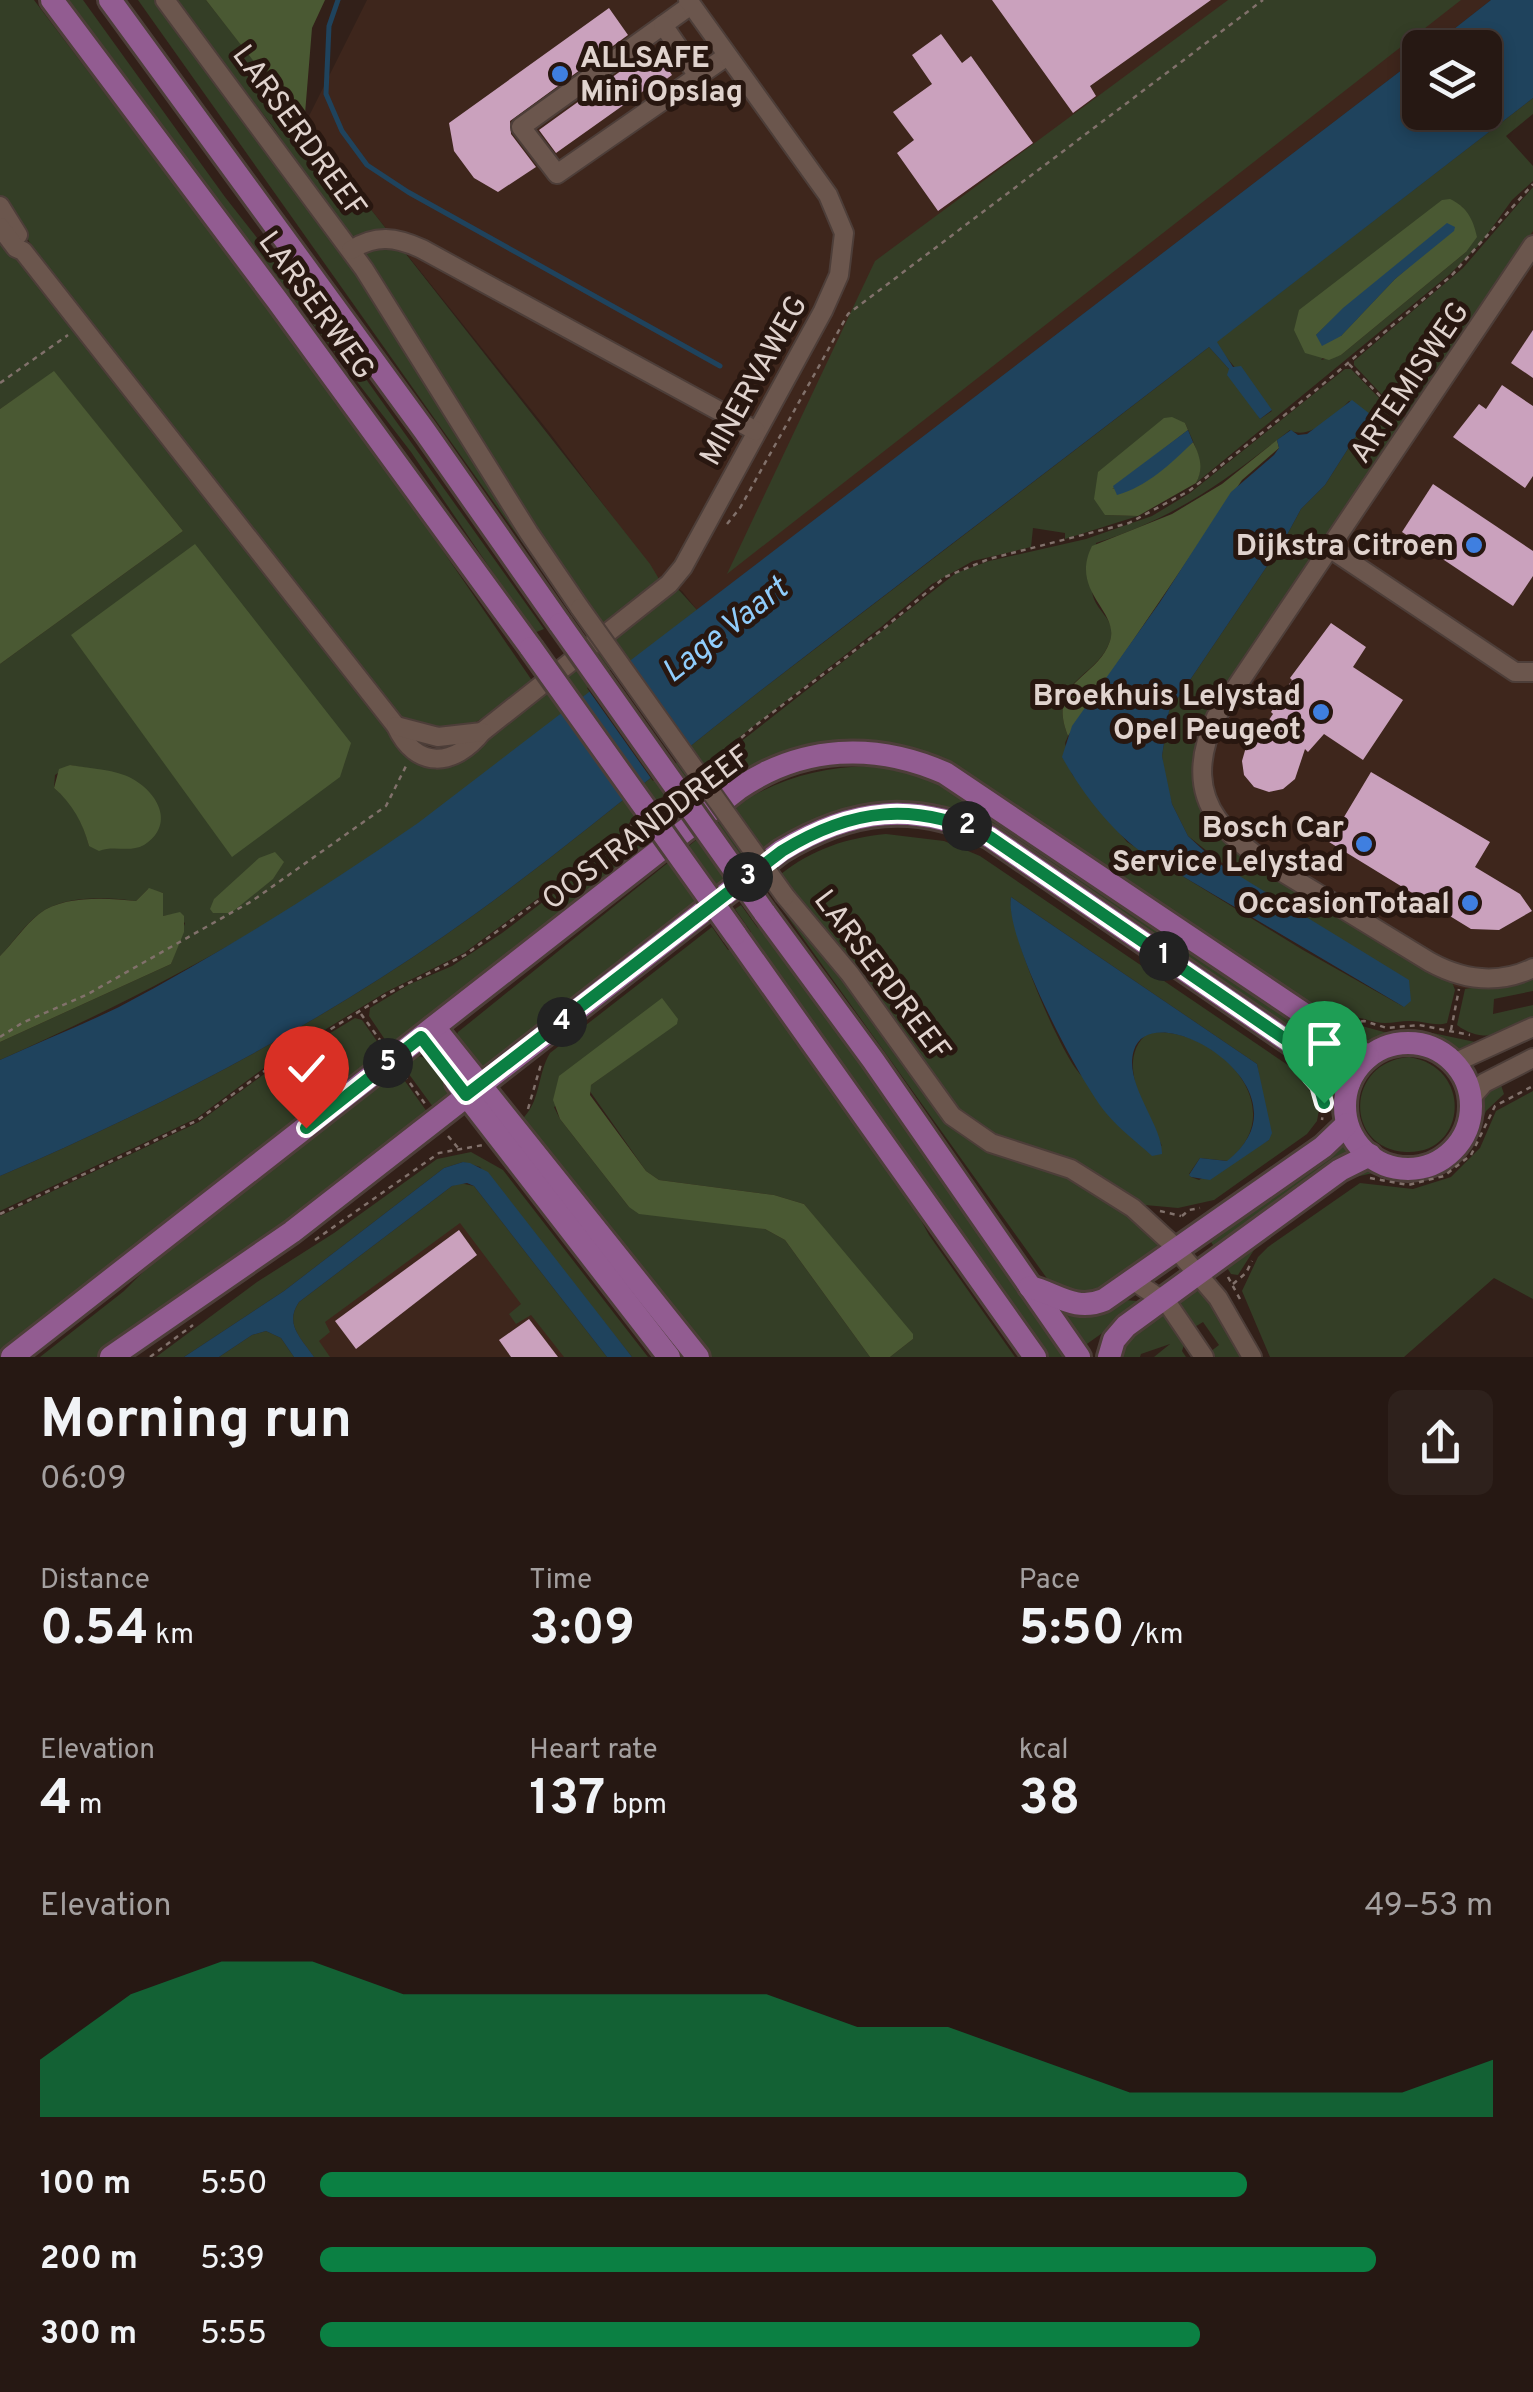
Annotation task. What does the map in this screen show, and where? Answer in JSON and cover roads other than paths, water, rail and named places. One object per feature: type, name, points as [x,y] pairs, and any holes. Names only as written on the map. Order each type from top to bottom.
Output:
[{"type":"main road","name":"LARSERWEG","points":[[52,0],[278,300],[1036,1357]]},
{"type":"main road","name":"LARSERWEG","points":[[110,0],[424,430],[560,624]]},
{"type":"main road","name":"LARSERDREEF","points":[[560,624],[873,1060],[1079,1357]]},
{"type":"main road","name":"OOSTRANDDREEF","points":[[12,1357],[751,780],[790,761],[841,751],[904,758],[946,774],[1368,1057]]},
{"type":"main road","points":[[111,1357],[292,1232],[782,851],[848,819],[895,813],[954,822],[990,837],[1316,1069],[1349,1083]]},
{"type":"main road","points":[[428,1032],[669,1357]]},
{"type":"main road","points":[[1416,1043],[1444,1055],[1454,1064],[1468,1086],[1470,1099],[1467,1126],[1444,1158],[1414,1168],[1400,1168],[1370,1155],[1355,1140],[1348,1124],[1345,1097],[1349,1083],[1368,1057],[1388,1046],[1416,1043]]},
{"type":"main road","points":[[500,1129],[512,1062]]},
{"type":"main road","points":[[437,1121],[500,1129],[698,1357]]},
{"type":"main road","points":[[1030,1288],[1050,1292],[1066,1302],[1088,1305],[1104,1300],[1323,1148],[1348,1124]]},
{"type":"main road","points":[[1109,1357],[1119,1333],[1163,1298],[1340,1170],[1370,1155]]},
{"type":"street","name":"LARSERDREEF","points":[[165,0],[351,250],[404,328],[528,533],[580,608],[785,896],[850,974],[942,1105],[958,1121],[997,1146],[1076,1172],[1133,1208],[1178,1250],[1226,1309],[1252,1357]]},
{"type":"street","points":[[689,3],[521,128],[557,174],[727,56]]},
{"type":"street","name":"MINERVAWEG","points":[[24,251],[396,726],[438,738],[482,732],[664,590],[682,566],[824,312],[840,275],[844,232],[828,194],[689,3]]},
{"type":"street","points":[[663,25],[698,76]]},
{"type":"street","points":[[0,206],[23,242],[24,251],[16,248],[0,227]]},
{"type":"street","name":"LARSERDREEF","points":[[351,250],[386,237],[422,249],[756,431]]},
{"type":"street","name":"ARTEMISWEG","points":[[1533,245],[1216,717],[1204,756],[1206,796],[1216,818],[1241,846],[1430,962],[1462,976],[1502,978],[1533,968]]},
{"type":"street","points":[[1331,550],[1515,672],[1533,672]]},
{"type":"street","points":[[1454,1064],[1533,1027]]},
{"type":"street","points":[[1470,1099],[1484,1084],[1533,1058]]},
{"type":"street","points":[[1134,1280],[1163,1298],[1204,1357]]},
{"type":"water","points":[[1491,0],[1533,0],[1533,98],[1502,122],[1502,30],[1453,30]]},
{"type":"water","name":"Lage Vaart","points":[[1402,70],[1402,130],[1492,130],[1217,342],[1233,367],[1241,366],[1272,410],[1260,419],[1227,375],[1229,369],[1209,347],[444,936],[338,1004],[228,1067],[0,1176],[0,1060],[119,1007],[196,964],[418,823]]},
{"type":"water","points":[[1447,223],[1455,227],[1454,231],[1395,279],[1341,336],[1322,346],[1316,335],[1343,308]]},
{"type":"water","points":[[1352,400],[1370,414],[1325,485],[1301,509],[1282,544],[1169,711],[1162,756],[1172,804],[1188,836],[1215,861],[1409,980],[1411,1001],[1404,1007],[1140,851],[1096,808],[1062,757],[1072,726],[1160,602],[1231,492],[1274,455],[1279,448],[1277,440],[1291,430],[1298,435],[1307,434]]},
{"type":"water","points":[[1188,430],[1193,442],[1176,458],[1148,480],[1117,495],[1113,486]]},
{"type":"water","points":[[1011,897],[1257,1064],[1272,1133],[1269,1140],[1210,1180],[1189,1175],[1200,1158],[1227,1161],[1250,1133],[1253,1106],[1242,1079],[1221,1057],[1195,1041],[1169,1033],[1147,1035],[1134,1050],[1132,1063],[1162,1154],[1152,1156],[1122,1130],[1094,1096],[1045,1007],[1019,943]]},
{"type":"water","points":[[463,1162],[488,1172],[632,1357],[607,1357],[474,1186],[467,1183],[452,1186],[299,1302],[294,1324],[314,1357],[294,1357],[281,1338],[266,1331],[252,1335],[219,1357],[184,1357],[284,1291],[444,1168]]},
{"type":"waterway","points":[[338,0],[329,26],[326,94],[342,131],[367,165],[408,192],[720,366]]},
{"type":"place","name":"ALLSAFE Mini Opslag","points":[[560,74]]},
{"type":"place","name":"Dijkstra Citroen","points":[[1474,545]]},
{"type":"place","name":"Broekhuis Lelystad Opel Peugeot","points":[[1321,712]]},
{"type":"place","name":"Bosch Car Service Lelystad","points":[[1364,844]]},
{"type":"place","name":"OccasionTotaal","points":[[1470,903]]}]
